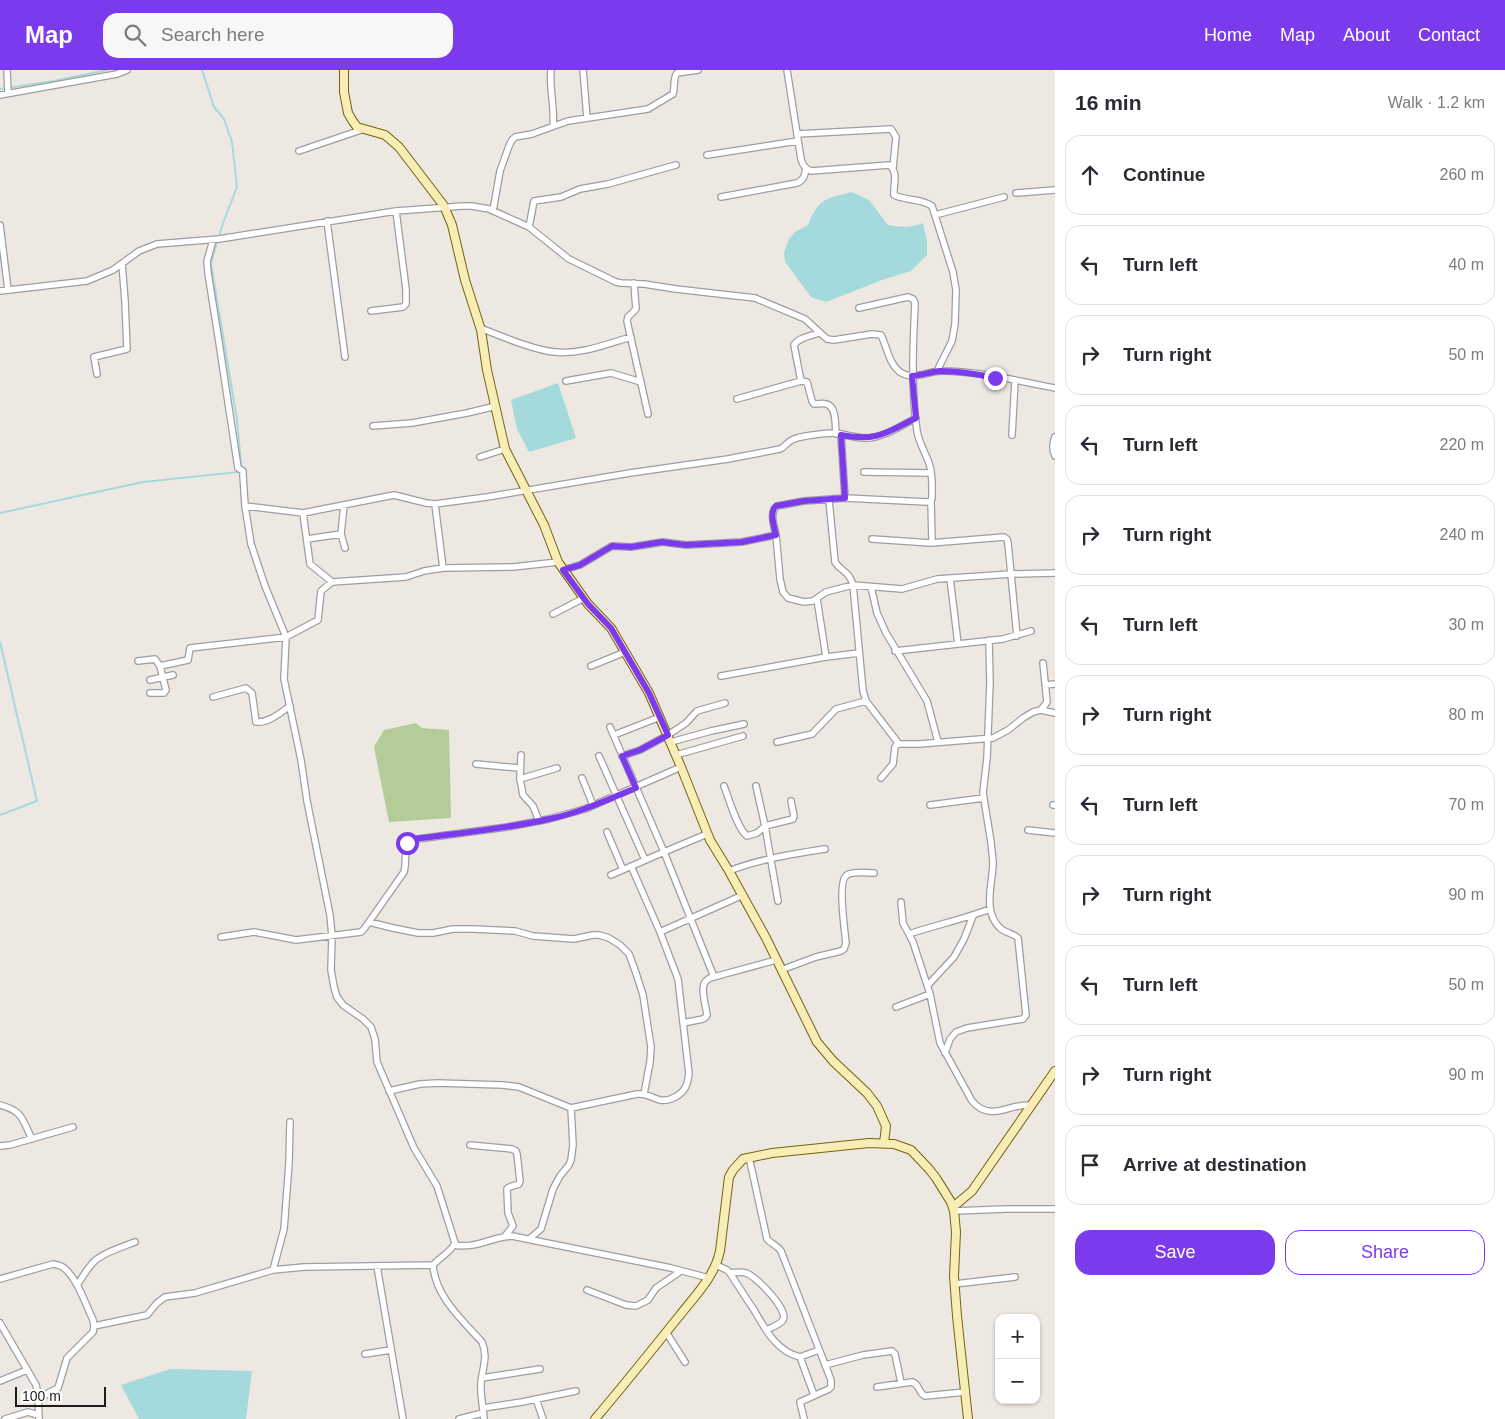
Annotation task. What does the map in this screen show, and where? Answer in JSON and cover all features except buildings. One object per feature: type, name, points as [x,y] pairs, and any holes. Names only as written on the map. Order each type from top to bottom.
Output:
[{"type":"street","points":[[7,70],[8,93]]},
{"type":"street","points":[[0,94],[117,74],[127,70]]},
{"type":"street","points":[[344,70],[344,92],[348,113],[357,126],[385,135],[399,147],[444,206],[452,225],[465,280],[480,328],[487,370],[505,449],[544,525],[558,562],[584,598],[611,628],[649,693],[707,834],[730,871],[766,938],[817,1042],[833,1061],[867,1093],[877,1106],[886,1126],[884,1143]]},
{"type":"street","points":[[551,70],[553,126]]},
{"type":"street","points":[[583,70],[587,118]]},
{"type":"street","points":[[493,211],[500,171],[512,140],[515,137],[532,134],[568,121],[648,109],[673,94],[675,75],[677,73],[698,70]]},
{"type":"street","points":[[787,70],[803,165],[806,168],[810,171],[888,165],[893,168]]},
{"type":"street","points":[[299,151],[364,129]]},
{"type":"street","points":[[707,155],[798,137],[891,129],[896,138],[893,168],[895,174],[894,195],[899,198],[923,201],[932,206],[953,272],[956,290],[956,324],[952,341],[937,371]]},
{"type":"street","points":[[529,227],[534,201],[557,198],[584,188],[608,184],[676,164]]},
{"type":"street","points":[[721,197],[801,182],[806,168]]},
{"type":"street","points":[[1016,193],[1055,190]]},
{"type":"street","points":[[935,216],[1004,197]]},
{"type":"street","points":[[0,291],[87,281],[114,270],[138,251],[157,244],[216,239],[396,211],[444,206],[472,206],[493,211],[529,227],[569,259],[616,282],[755,298],[804,320],[827,339],[834,340],[872,334],[881,335],[891,360],[902,373],[912,376],[926,375],[937,371],[962,371],[1055,388]]},
{"type":"street","points":[[371,312],[403,307],[406,304],[406,289],[396,211]]},
{"type":"street","points":[[327,222],[346,357]]},
{"type":"street","points":[[0,225],[8,290]]},
{"type":"street","points":[[94,1326],[147,1315],[157,1303],[165,1298],[195,1293],[273,1270],[304,1267],[433,1265],[454,1245],[454,1239],[437,1186],[414,1148],[377,1062],[375,1039],[371,1027],[343,1005],[337,997],[334,987],[331,970],[332,936],[330,915],[284,679],[286,637],[265,586],[251,544],[208,273],[207,261],[216,239]]},
{"type":"street","points":[[97,374],[94,357],[127,350],[122,264]]},
{"type":"street","points":[[639,284],[636,308],[628,317],[648,414]]},
{"type":"street","points":[[858,308],[908,297],[915,302],[912,376],[920,442],[931,473],[932,542]]},
{"type":"street","points":[[480,328],[525,344],[556,352],[587,349],[631,337]]},
{"type":"street","points":[[801,381],[794,345],[800,339],[819,333]]},
{"type":"street","points":[[566,381],[611,373],[641,382]]},
{"type":"street","points":[[736,399],[801,381],[807,382],[813,403],[826,404],[832,407],[839,434],[845,498]]},
{"type":"street","points":[[1012,435],[1015,381]]},
{"type":"street","points":[[373,426],[412,423],[496,406]]},
{"type":"street","points":[[245,506],[303,513],[394,495],[435,504],[746,456],[780,449],[798,438],[839,434],[857,438],[870,438],[888,432],[916,418]]},
{"type":"street","points":[[1055,438],[1053,442],[1055,456]]},
{"type":"street","points":[[480,457],[505,449]]},
{"type":"street","points":[[864,472],[931,473]]},
{"type":"street","points":[[931,501],[845,498],[804,501],[776,506],[772,512],[783,592],[788,598],[804,602],[817,600],[826,592],[852,585],[902,589],[937,579],[1055,573]]},
{"type":"street","points":[[829,500],[835,562],[848,573],[852,585],[862,692],[866,701],[900,744]]},
{"type":"street","points":[[435,504],[443,568]]},
{"type":"street","points":[[344,505],[341,534],[345,548]]},
{"type":"street","points":[[303,513],[310,564],[332,582]]},
{"type":"street","points":[[307,539],[341,534]]},
{"type":"street","points":[[563,570],[580,565],[612,546],[631,547],[662,542],[686,545],[742,542],[776,535]]},
{"type":"street","points":[[872,539],[932,542],[1004,537],[1007,539],[1016,636]]},
{"type":"street","points":[[160,666],[188,660],[190,648],[286,637],[318,620],[321,591],[332,582],[406,577],[424,571],[443,568],[497,568],[558,562]]},
{"type":"street","points":[[950,578],[958,644]]},
{"type":"street","points":[[871,587],[877,613],[895,651],[927,702],[938,742]]},
{"type":"street","points":[[553,614],[584,598]]},
{"type":"street","points":[[817,600],[826,657]]},
{"type":"street","points":[[895,651],[1003,639],[1031,631]]},
{"type":"street","points":[[945,1053],[950,1039],[956,1032],[1025,1018],[1018,938],[999,927],[990,910],[989,902],[993,862],[983,786],[987,758],[990,683],[988,640]]},
{"type":"street","points":[[591,666],[625,652]]},
{"type":"street","points":[[722,676],[826,657],[859,653]]},
{"type":"street","points":[[138,661],[155,659],[160,666],[166,690],[164,693],[150,693]]},
{"type":"street","points":[[1041,710],[1047,702],[1043,663]]},
{"type":"street","points":[[150,680],[175,678],[171,664]]},
{"type":"street","points":[[1045,685],[1055,684]]},
{"type":"street","points":[[213,697],[246,688],[252,693],[256,722],[276,716],[290,706]]},
{"type":"street","points":[[777,742],[812,734],[836,709],[866,701]]},
{"type":"street","points":[[669,738],[697,711],[725,703]]},
{"type":"street","points":[[881,778],[893,764],[897,744],[987,739],[1000,735],[1033,712],[1041,710],[1055,714]]},
{"type":"street","points":[[614,735],[660,717]]},
{"type":"street","points":[[622,756],[669,738],[744,724]]},
{"type":"street","points":[[610,726],[692,918],[714,977]]},
{"type":"street","points":[[676,755],[743,736]]},
{"type":"street","points":[[521,755],[519,768],[523,795],[533,806],[539,821]]},
{"type":"street","points":[[599,756],[645,860]]},
{"type":"street","points":[[476,764],[519,768]]},
{"type":"street","points":[[221,937],[254,932],[296,940],[361,932],[404,872],[406,867],[406,847],[410,840],[539,821],[579,811],[681,767]]},
{"type":"street","points":[[520,779],[557,768]]},
{"type":"street","points":[[582,778],[593,805]]},
{"type":"street","points":[[724,786],[744,835],[747,836],[757,833],[765,826],[793,819],[791,800]]},
{"type":"street","points":[[756,786],[778,901]]},
{"type":"street","points":[[930,805],[984,798]]},
{"type":"street","points":[[1028,830],[1055,833]]},
{"type":"street","points":[[608,832],[623,870]]},
{"type":"street","points":[[611,875],[707,834]]},
{"type":"street","points":[[730,871],[771,858],[825,849]]},
{"type":"street","points":[[389,1090],[437,1083],[504,1085],[519,1087],[572,1108],[644,1094],[660,1100],[666,1100],[683,1092],[689,1074],[678,979],[660,932],[630,866]]},
{"type":"street","points":[[781,970],[816,956],[844,949],[846,943],[842,891],[843,878],[852,874],[874,873]]},
{"type":"street","points":[[660,932],[743,895]]},
{"type":"street","points":[[901,902],[903,923],[910,934],[928,985],[938,1036],[945,1053],[972,1101],[988,1112],[1031,1105]]},
{"type":"street","points":[[910,934],[990,910]]},
{"type":"street","points":[[928,985],[954,957],[964,939],[973,916]]},
{"type":"street","points":[[369,922],[418,933],[474,929],[515,931],[534,936],[574,939],[599,934],[610,938],[629,954],[643,995],[651,1047],[644,1094]]},
{"type":"street","points":[[683,1023],[702,1020],[706,1017],[703,991],[706,981],[714,977],[776,960]]},
{"type":"street","points":[[896,1007],[930,994]]},
{"type":"street","points":[[954,1209],[972,1191],[1055,1071]]},
{"type":"street","points":[[0,1105],[12,1108],[17,1112],[32,1139]]},
{"type":"street","points":[[529,1239],[541,1229],[553,1189],[571,1160],[573,1145],[572,1108]]},
{"type":"street","points":[[273,1270],[284,1228],[290,1122]]},
{"type":"street","points":[[0,1146],[74,1127]]},
{"type":"street","points":[[595,1419],[709,1278],[716,1265],[720,1251],[729,1177],[738,1163],[749,1157],[772,1153],[869,1143],[900,1145],[911,1150],[936,1178],[954,1209],[956,1232],[955,1284],[968,1419]]},
{"type":"street","points":[[470,1145],[512,1149],[517,1154],[520,1181],[517,1186],[508,1188],[508,1213],[513,1226],[505,1236]]},
{"type":"street","points":[[749,1157],[767,1239],[781,1251],[831,1380],[831,1386],[826,1390],[800,1402],[804,1419]]},
{"type":"street","points":[[954,1209],[1055,1209]]},
{"type":"street","points":[[454,1245],[474,1246],[497,1237],[505,1236],[529,1239],[709,1278]]},
{"type":"street","points":[[77,1285],[96,1260],[107,1253],[134,1242]]},
{"type":"street","points":[[0,1279],[53,1264],[58,1265],[64,1268],[77,1285],[93,1320],[93,1332],[67,1358],[58,1388],[39,1400]]},
{"type":"street","points":[[433,1265],[435,1277],[452,1309],[482,1342],[485,1348],[481,1390],[484,1413]]},
{"type":"street","points":[[716,1265],[727,1270],[777,1344],[786,1351],[800,1356],[819,1350]]},
{"type":"street","points":[[377,1266],[403,1419]]},
{"type":"street","points":[[587,1290],[626,1305],[636,1306],[648,1300],[656,1288],[682,1271]]},
{"type":"street","points":[[730,1274],[746,1273],[755,1278],[772,1295],[784,1319],[782,1322],[766,1330]]},
{"type":"street","points":[[955,1284],[1015,1277]]},
{"type":"street","points":[[0,1323],[36,1385],[39,1400],[39,1417],[28,1412],[5,1419]]},
{"type":"street","points":[[666,1332],[686,1362]]},
{"type":"street","points":[[365,1354],[391,1350]]},
{"type":"street","points":[[825,1365],[863,1354],[892,1351],[895,1354],[901,1383]]},
{"type":"street","points":[[800,1356],[814,1395]]},
{"type":"street","points":[[482,1378],[540,1369]]},
{"type":"street","points":[[0,1381],[27,1370]]},
{"type":"street","points":[[878,1387],[915,1382],[921,1394],[925,1396],[965,1392]]},
{"type":"street","points":[[459,1419],[536,1399],[576,1392]]},
{"type":"street","points":[[536,1399],[543,1419]]},
{"type":"green space","points":[[416,723],[422,728],[449,730],[451,818],[389,822],[374,747],[384,730]]},
{"type":"water","points":[[852,192],[869,200],[888,225],[906,227],[923,223],[927,241],[927,255],[911,271],[826,302],[811,297],[785,262],[784,253],[789,239],[795,232],[808,225],[816,209],[824,201]]},
{"type":"water","points":[[558,383],[576,438],[529,452],[517,429],[511,400]]},
{"type":"water","points":[[170,1369],[252,1371],[246,1419],[139,1419],[121,1385]]},
{"type":"waterway","points":[[0,89],[54,81],[107,70]]},
{"type":"waterway","points":[[202,70],[214,107],[224,119],[232,142],[237,187],[219,237]]},
{"type":"waterway","points":[[0,513],[143,482],[238,472],[241,464],[237,420],[211,264],[217,242]]},
{"type":"waterway","points":[[0,642],[37,801],[0,815]]},
{"type":"route","points":[[407,843],[415,839],[507,827],[549,819],[579,811],[617,796],[636,788],[622,756],[640,750],[668,735],[649,693],[611,628],[588,604],[563,570],[580,565],[612,546],[624,548],[662,542],[686,545],[742,542],[776,535],[772,512],[776,506],[804,501],[845,498],[841,435],[857,438],[879,436],[916,418],[912,376],[926,375],[937,371],[962,371],[995,378]]}]
